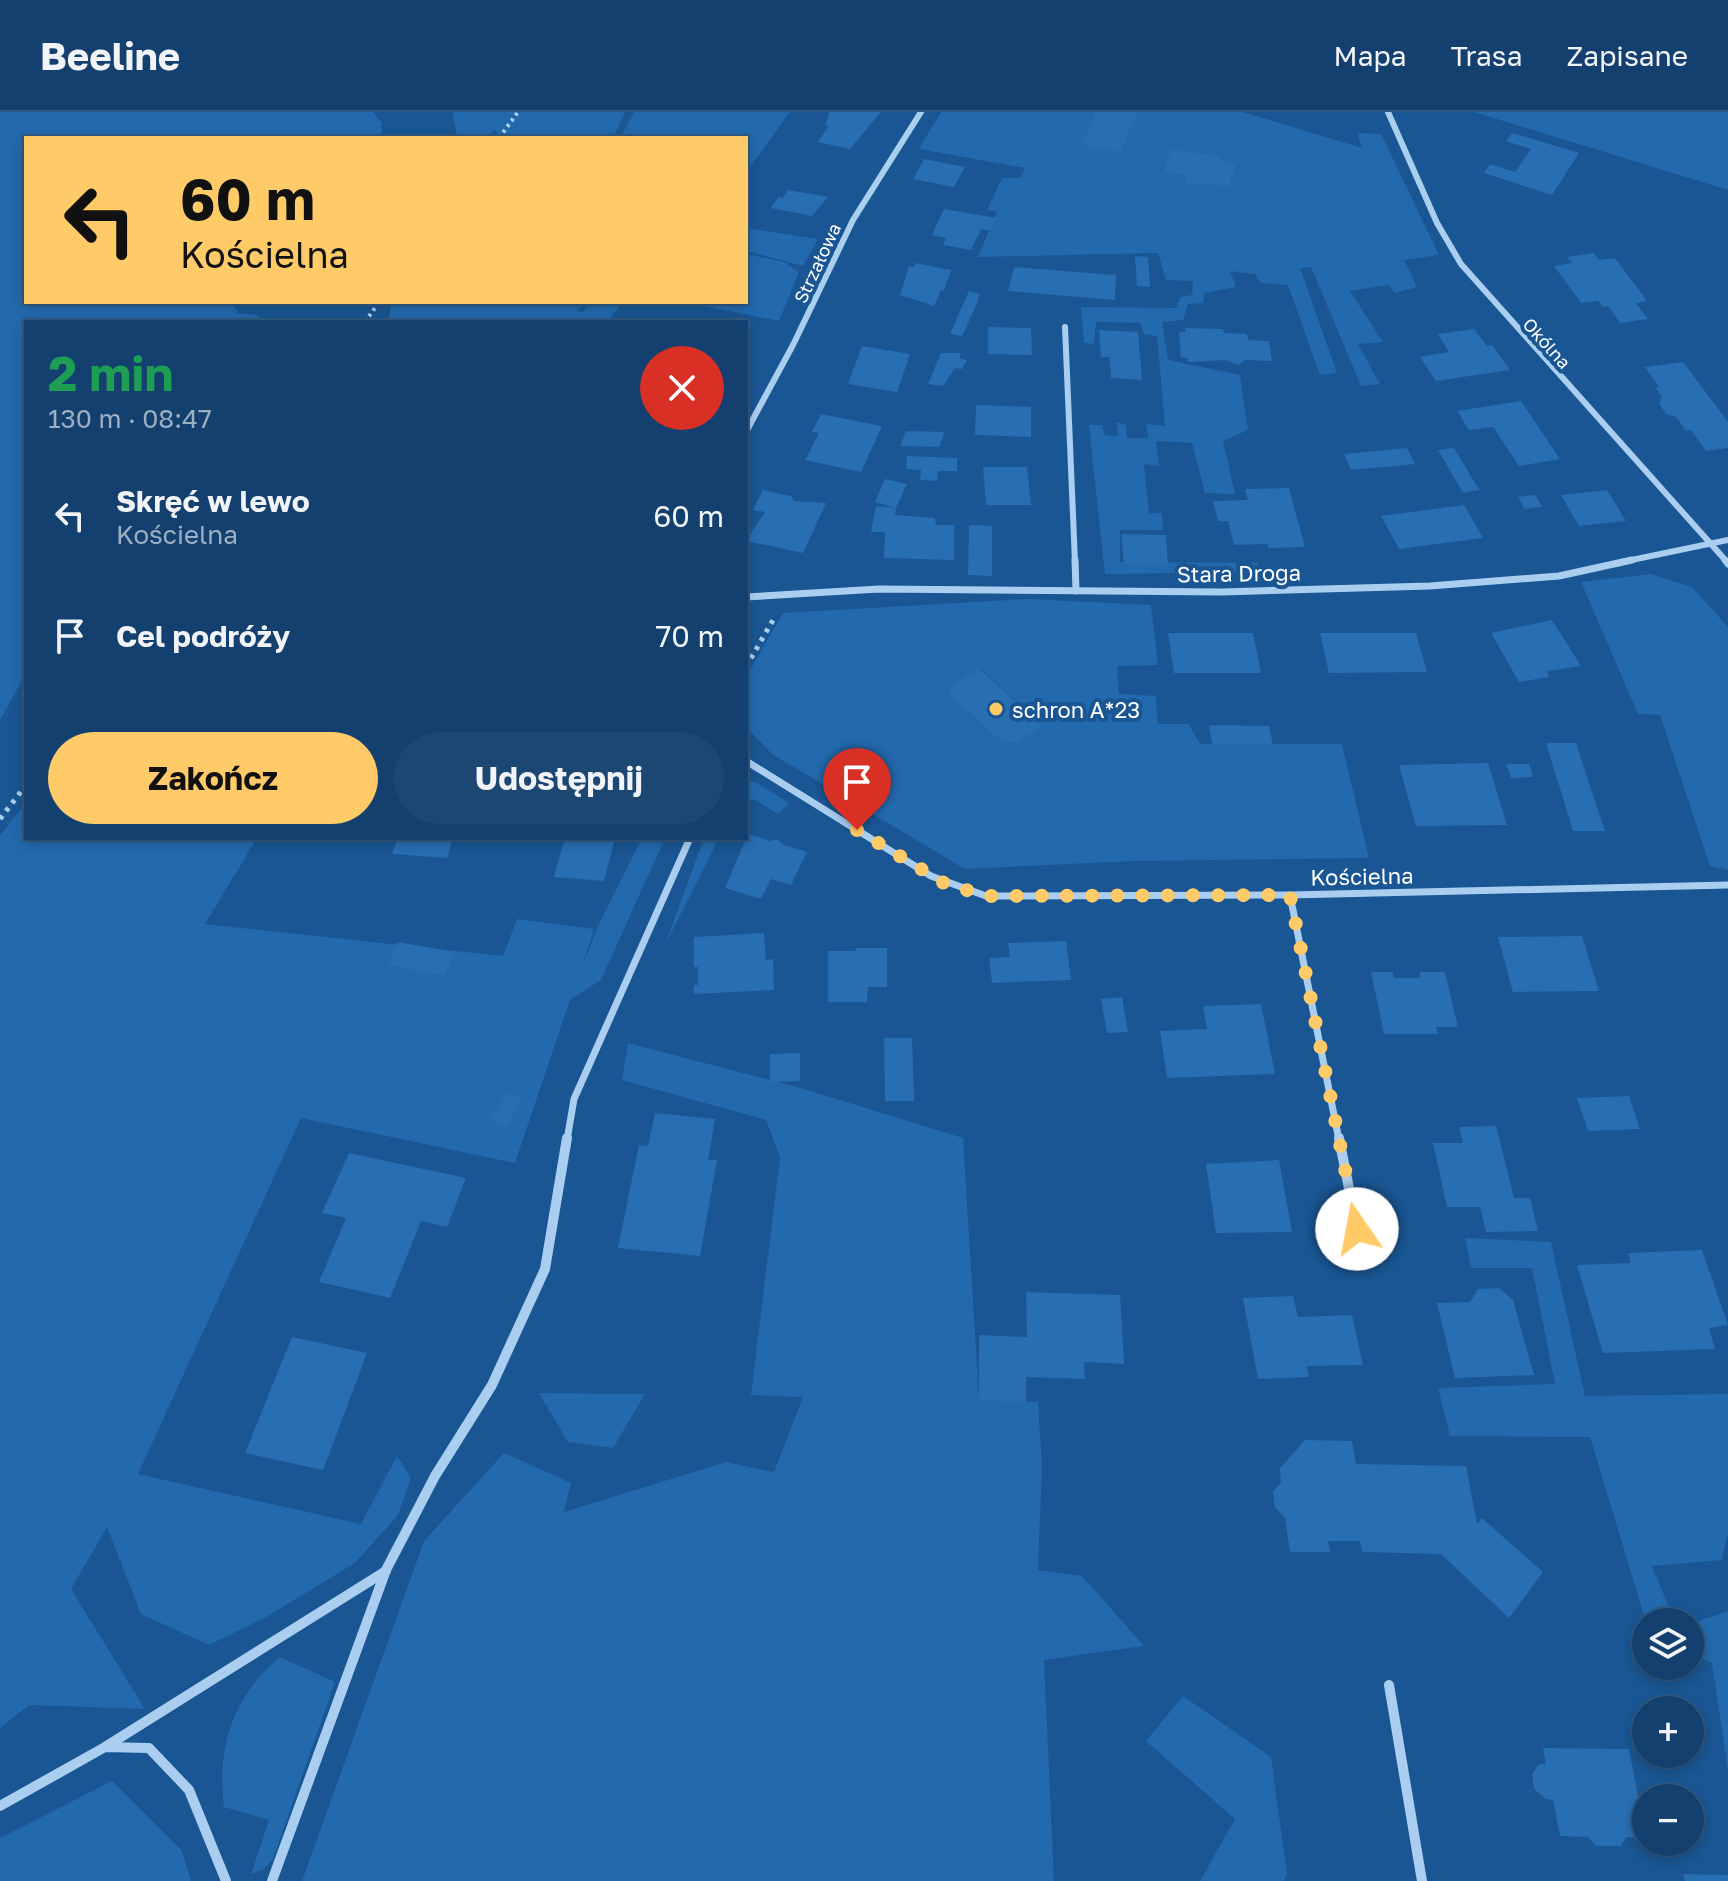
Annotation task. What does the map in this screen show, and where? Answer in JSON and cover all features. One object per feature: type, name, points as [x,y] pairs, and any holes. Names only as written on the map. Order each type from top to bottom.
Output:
[{"type":"street","name":"Strzałowa","points":[[748,428],[793,345],[853,220],[921,112]]},
{"type":"street","name":"Okólna","points":[[1388,112],[1437,223],[1461,264],[1728,564]]},
{"type":"street","points":[[1065,327],[1076,591]]},
{"type":"street","name":"Stara Droga","points":[[748,597],[879,589],[1222,592],[1430,586],[1559,576],[1728,540]]},
{"type":"street","name":"Kościelna","points":[[748,762],[931,876],[986,896],[1290,895],[1728,885]]},
{"type":"street","points":[[272,1881],[386,1570],[435,1476],[492,1385],[545,1269],[574,1099],[689,840]]},
{"type":"street","points":[[1290,895],[1357,1229]]},
{"type":"street","points":[[0,1806],[105,1747],[386,1570]]},
{"type":"street","points":[[1389,1685],[1422,1881]]},
{"type":"street","points":[[105,1747],[149,1748],[189,1790],[226,1881]]},
{"type":"path","points":[[500,136],[518,112]]},
{"type":"path","points":[[748,664],[780,609]]},
{"type":"path","points":[[0,819],[24,788]]},
{"type":"shaded area","points":[[0,112],[373,112],[382,123],[381,136],[24,136],[24,304],[233,304],[238,313],[257,315],[262,320],[24,320],[24,677],[0,720]]},
{"type":"shaded area","points":[[453,112],[625,112],[614,136],[494,136],[497,132],[494,130],[490,136],[457,136]]},
{"type":"shaded area","points":[[634,112],[790,112],[748,170],[748,136],[621,136]]},
{"type":"shaded area","points":[[941,112],[1243,112],[1362,148],[1357,133],[1381,134],[1439,255],[1404,260],[1417,287],[1395,293],[1389,285],[1350,291],[1383,342],[1358,344],[1380,384],[1361,386],[1311,267],[1300,268],[1337,373],[1320,375],[1288,285],[1261,283],[1255,274],[1230,271],[1236,287],[1204,293],[1203,303],[1188,304],[1183,320],[1162,322],[1168,360],[1240,375],[1248,430],[1223,441],[1235,494],[1205,493],[1192,443],[1156,441],[1159,466],[1144,464],[1149,513],[1162,513],[1163,530],[1120,530],[1120,562],[1258,563],[1258,572],[1105,574],[1089,425],[1102,425],[1105,435],[1118,436],[1116,422],[1126,425],[1127,438],[1148,438],[1146,424],[1165,426],[1157,336],[1144,334],[1140,323],[1096,322],[1094,344],[1084,343],[1081,307],[1176,308],[1180,297],[1192,295],[1193,281],[1166,280],[1158,253],[978,257],[997,211],[987,210],[1002,178],[1020,178],[1025,168],[919,149]]},
{"type":"shaded area","points":[[1474,112],[1728,112],[1728,190]]},
{"type":"shaded area","points":[[748,228],[818,239],[803,266],[748,252]]},
{"type":"shaded area","points":[[748,254],[784,262],[799,272],[779,321],[694,304],[748,304]]},
{"type":"shaded area","points":[[391,304],[585,304],[578,310],[582,312],[590,304],[621,304],[609,320],[386,320],[390,316]]},
{"type":"shaded area","points":[[1651,574],[1692,587],[1728,627],[1728,870],[1710,866],[1660,715],[1638,714],[1581,582]]},
{"type":"shaded area","points":[[1028,599],[1151,605],[1158,665],[1117,666],[1119,694],[1156,696],[1158,724],[1189,724],[1200,744],[1342,744],[1369,858],[1134,861],[965,869],[772,754],[748,729],[748,674],[783,613]],"holes":[[[981,669],[1042,726],[1017,742],[1002,742],[954,683]]]},
{"type":"shaded area","points":[[748,781],[755,782],[789,803],[778,814],[755,800],[748,801]]},
{"type":"shaded area","points":[[24,805],[24,840],[256,840],[205,924],[503,956],[517,919],[594,929],[582,967],[598,926],[641,840],[664,840],[601,980],[570,1000],[515,1163],[301,1118],[138,1474],[361,1524],[397,1456],[411,1478],[398,1515],[355,1563],[268,1616],[209,1645],[141,1614],[107,1527],[71,1589],[145,1709],[29,1705],[0,1728],[0,836]]},
{"type":"shaded area","points":[[703,840],[718,840],[665,945]]},
{"type":"shaded area","points":[[628,1043],[801,1088],[963,1138],[979,1399],[1038,1402],[1042,1466],[1038,1570],[1082,1576],[1144,1646],[1044,1660],[1054,1881],[302,1881],[424,1541],[504,1453],[571,1483],[564,1512],[726,1462],[774,1472],[803,1397],[751,1395],[780,1157],[766,1120],[622,1080]]},
{"type":"shaded area","points":[[1465,1238],[1551,1242],[1585,1396],[1728,1394],[1728,1532],[1722,1560],[1652,1566],[1669,1608],[1642,1608],[1590,1437],[1450,1436],[1438,1388],[1555,1384],[1532,1268],[1471,1268]]},
{"type":"shaded area","points":[[539,1393],[645,1394],[613,1448],[568,1442]]},
{"type":"shaded area","points":[[1728,1611],[1728,1771],[1712,1663],[1704,1659],[1704,1619]]},
{"type":"shaded area","points":[[280,1657],[335,1682],[273,1859],[262,1870],[251,1874],[269,1820],[224,1807],[223,1763],[231,1724],[239,1706],[264,1672]]},
{"type":"shaded area","points":[[1183,1696],[1271,1757],[1287,1874],[1283,1881],[1200,1881],[1235,1819],[1146,1741]]},
{"type":"shaded area","points":[[112,1781],[182,1851],[191,1881],[0,1881],[0,1838]]},
{"type":"building","points":[[830,112],[881,112],[850,149],[818,142],[829,126],[825,125]]},
{"type":"building","points":[[1096,112],[1137,112],[1121,152],[1082,145]]},
{"type":"building","points":[[1512,133],[1579,153],[1552,195],[1484,173],[1490,164],[1515,172],[1531,149],[1506,141]]},
{"type":"building","points":[[1171,149],[1221,157],[1220,161],[1236,164],[1229,186],[1185,183],[1187,175],[1164,172]]},
{"type":"building","points":[[924,159],[965,167],[954,187],[913,179]]},
{"type":"building","points":[[788,190],[828,197],[812,216],[771,208],[778,197],[783,198]]},
{"type":"building","points":[[944,209],[997,218],[991,231],[981,229],[971,250],[943,245],[946,238],[932,235]]},
{"type":"building","points":[[1594,253],[1599,260],[1615,258],[1647,301],[1636,303],[1648,319],[1620,323],[1608,306],[1603,307],[1598,301],[1581,303],[1554,266],[1572,263],[1567,257]]},
{"type":"building","points":[[1135,256],[1148,257],[1150,287],[1137,286]]},
{"type":"building","points":[[915,263],[951,270],[934,306],[900,295],[909,266],[914,267]]},
{"type":"building","points":[[1014,267],[1116,275],[1115,300],[1008,291]]},
{"type":"building","points":[[969,291],[980,294],[975,308],[962,336],[950,334]]},
{"type":"building","points":[[988,327],[1031,328],[1032,355],[988,354]]},
{"type":"building","points":[[1185,328],[1223,329],[1224,333],[1247,334],[1248,340],[1269,341],[1272,361],[1245,360],[1239,365],[1226,360],[1188,362],[1188,358],[1181,358],[1179,332],[1186,332]]},
{"type":"building","points":[[1474,329],[1487,346],[1492,345],[1510,370],[1436,381],[1420,357],[1449,352],[1438,334]]},
{"type":"building","points":[[1099,330],[1138,332],[1142,380],[1111,378],[1110,357],[1101,357]]},
{"type":"building","points":[[862,346],[910,354],[897,392],[848,384]]},
{"type":"building","points":[[941,353],[961,353],[959,358],[967,360],[962,369],[955,368],[943,386],[928,384]]},
{"type":"building","points":[[1683,362],[1728,422],[1728,448],[1706,451],[1691,430],[1686,431],[1676,417],[1666,414],[1659,403],[1662,397],[1655,387],[1659,387],[1645,367]]},
{"type":"building","points":[[1521,401],[1560,459],[1519,466],[1493,427],[1469,430],[1457,411]]},
{"type":"building","points":[[976,405],[1031,407],[1031,437],[975,435]]},
{"type":"building","points":[[821,414],[882,426],[861,472],[805,460],[819,433],[812,432]]},
{"type":"building","points":[[906,431],[945,432],[939,447],[900,446]]},
{"type":"building","points":[[1407,448],[1415,464],[1351,470],[1344,454]]},
{"type":"building","points":[[1454,448],[1480,490],[1463,493],[1438,450]]},
{"type":"building","points":[[907,456],[957,458],[957,471],[938,471],[937,481],[920,480],[921,470],[906,469]]},
{"type":"building","points":[[983,467],[1027,467],[1031,505],[986,505]]},
{"type":"building","points":[[885,479],[907,484],[896,508],[875,502]]},
{"type":"building","points":[[1289,488],[1305,547],[1234,545],[1228,521],[1218,521],[1213,501],[1248,500],[1245,489]]},
{"type":"building","points":[[763,490],[791,496],[794,501],[826,503],[803,553],[748,541],[765,512],[753,510]]},
{"type":"building","points":[[1607,490],[1626,521],[1579,526],[1561,495]]},
{"type":"building","points":[[1535,495],[1542,507],[1525,509],[1518,497]]},
{"type":"building","points":[[1464,505],[1483,538],[1399,549],[1381,516]]},
{"type":"building","points":[[876,506],[896,508],[895,515],[935,518],[936,525],[954,525],[954,560],[884,558],[885,532],[871,532]]},
{"type":"building","points":[[969,525],[992,526],[992,576],[968,575]]},
{"type":"building","points":[[1121,534],[1166,535],[1168,565],[1124,564]]},
{"type":"building","points":[[1552,620],[1581,666],[1547,671],[1549,677],[1519,682],[1491,633]]},
{"type":"building","points":[[1168,633],[1253,633],[1261,673],[1174,673]]},
{"type":"building","points":[[1320,633],[1416,633],[1427,672],[1329,673]]},
{"type":"building","name":"schron A*23","points":[[980,669],[1043,726],[1017,742],[1002,742],[949,693],[954,683]]},
{"type":"building","points":[[1209,725],[1269,726],[1273,745],[1212,744]]},
{"type":"building","points":[[1546,743],[1576,743],[1605,831],[1573,831]]},
{"type":"building","points":[[1488,763],[1507,825],[1416,826],[1399,765]]},
{"type":"building","points":[[1506,764],[1529,764],[1533,777],[1511,778]]},
{"type":"building","points":[[748,834],[770,841],[777,839],[784,845],[807,852],[791,885],[771,879],[761,899],[725,888]]},
{"type":"building","points":[[397,840],[452,840],[447,858],[392,854]]},
{"type":"building","points":[[564,840],[614,840],[604,881],[554,877]]},
{"type":"building","points":[[764,933],[766,960],[773,959],[774,990],[694,994],[694,985],[698,985],[698,967],[694,967],[694,937]]},
{"type":"building","points":[[1582,936],[1599,991],[1513,992],[1498,937]]},
{"type":"building","points":[[1066,941],[1071,980],[992,983],[989,958],[1010,957],[1008,943]]},
{"type":"building","points":[[397,942],[455,952],[445,976],[388,965]]},
{"type":"building","points":[[855,948],[887,948],[887,987],[868,987],[867,1002],[828,1002],[828,951],[856,951]]},
{"type":"building","points":[[1371,972],[1393,972],[1394,978],[1421,978],[1419,972],[1445,972],[1458,1027],[1436,1027],[1438,1034],[1384,1034]]},
{"type":"building","points":[[1122,997],[1128,1032],[1107,1033],[1101,999]]},
{"type":"building","points":[[1261,1004],[1275,1074],[1167,1078],[1160,1031],[1207,1029],[1203,1006]]},
{"type":"building","points":[[884,1038],[912,1038],[914,1101],[885,1101]]},
{"type":"building","points":[[800,1053],[800,1081],[770,1082],[770,1054]]},
{"type":"building","points":[[506,1092],[522,1097],[507,1126],[491,1120]]},
{"type":"building","points":[[1629,1096],[1640,1129],[1588,1131],[1577,1098]]},
{"type":"building","points":[[655,1113],[715,1119],[708,1160],[717,1160],[700,1256],[618,1248],[639,1145],[648,1146]]},
{"type":"building","points":[[1496,1126],[1514,1198],[1530,1198],[1538,1231],[1486,1232],[1480,1207],[1447,1207],[1433,1143],[1463,1143],[1459,1127]]},
{"type":"building","points":[[349,1153],[466,1178],[447,1227],[421,1221],[390,1298],[319,1282],[346,1218],[322,1213]]},
{"type":"building","points":[[1279,1160],[1292,1232],[1216,1233],[1206,1164]]},
{"type":"building","points":[[1702,1250],[1728,1325],[1709,1328],[1715,1349],[1603,1353],[1577,1265],[1631,1263],[1628,1253]]},
{"type":"building","points":[[1499,1288],[1513,1300],[1534,1375],[1455,1378],[1437,1303],[1470,1302],[1478,1289]]},
{"type":"building","points":[[1026,1292],[1120,1295],[1124,1364],[1084,1362],[1085,1379],[1026,1377],[1026,1402],[979,1400],[979,1335],[1027,1337]]},
{"type":"building","points":[[1293,1296],[1298,1317],[1352,1315],[1363,1365],[1307,1366],[1309,1377],[1258,1379],[1243,1298]]},
{"type":"building","points":[[292,1337],[367,1353],[323,1470],[245,1453]]},
{"type":"building","points":[[1305,1440],[1352,1441],[1356,1464],[1466,1466],[1477,1524],[1482,1518],[1543,1572],[1509,1618],[1441,1554],[1362,1552],[1360,1541],[1328,1541],[1330,1552],[1290,1552],[1285,1518],[1275,1507],[1273,1492],[1281,1482],[1280,1468]]},
{"type":"building","points":[[1543,1748],[1629,1749],[1636,1784],[1632,1784],[1632,1837],[1626,1837],[1621,1846],[1596,1846],[1588,1837],[1560,1836],[1553,1800],[1546,1799],[1534,1789],[1532,1774],[1539,1764],[1546,1764]]},
{"type":"building","points":[[1683,1874],[1728,1875],[1728,1881],[1685,1881]]},
{"type":"place","name":"schron A*23","points":[[996,709]]},
{"type":"route","points":[[857,830],[944,883],[986,896],[1290,895],[1357,1229]]}]
